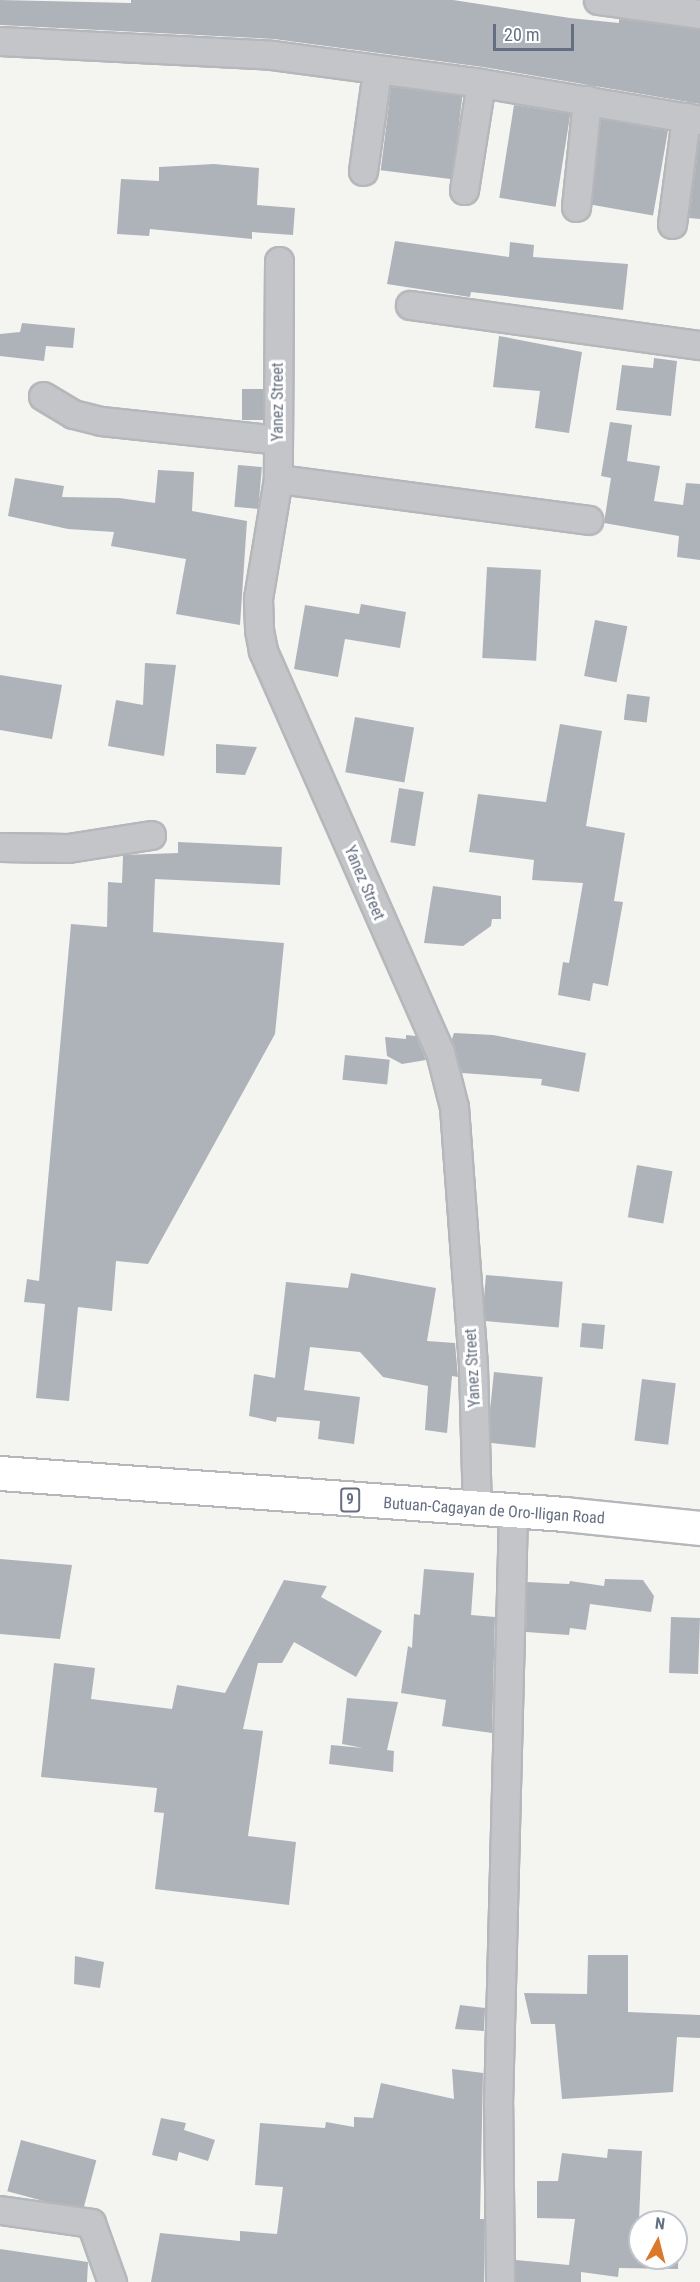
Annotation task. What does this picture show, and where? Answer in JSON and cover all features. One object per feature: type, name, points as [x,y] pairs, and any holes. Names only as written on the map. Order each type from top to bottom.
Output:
[{"type":"highway","name":"Butuan-Cagayan de Oro-Iligan Road","points":[[0,1473],[513,1511],[700,1528]]},
{"type":"street","points":[[598,0],[700,14]]},
{"type":"street","points":[[0,41],[272,55],[377,72],[481,83],[693,119],[672,224]]},
{"type":"street","points":[[363,171],[377,72]]},
{"type":"street","points":[[464,190],[481,83]]},
{"type":"street","points":[[576,207],[588,100]]},
{"type":"street","name":"Yanez Street","points":[[279,261],[278,479],[258,599],[263,651],[440,1052],[454,1107],[473,1367],[477,1509]]},
{"type":"street","points":[[410,306],[700,345]]},
{"type":"street","points":[[43,396],[73,414],[101,421],[278,440]]},
{"type":"street","points":[[278,479],[588,520]]},
{"type":"street","points":[[0,846],[68,848],[151,835]]},
{"type":"street","points":[[500,2282],[498,2105],[513,1511]]},
{"type":"street","points":[[0,2210],[91,2223],[112,2282]]},
{"type":"building","points":[[0,0],[131,3],[131,0],[453,0],[570,18],[619,23],[619,19],[700,29],[700,104],[483,67],[274,39],[0,25]]},
{"type":"building","points":[[391,87],[462,96],[452,179],[381,170]]},
{"type":"building","points":[[514,105],[570,114],[556,207],[499,198]]},
{"type":"building","points":[[601,119],[668,131],[653,216],[586,204]]},
{"type":"building","points":[[700,135],[700,219],[689,218]]},
{"type":"building","points":[[214,164],[259,168],[257,205],[295,208],[293,235],[252,232],[252,239],[150,229],[149,236],[117,234],[121,179],[159,181],[159,167]]},
{"type":"building","points":[[395,241],[509,257],[510,242],[534,245],[533,257],[628,264],[623,310],[471,292],[470,297],[387,284]]},
{"type":"building","points":[[22,323],[75,328],[73,348],[46,346],[44,361],[0,356],[0,334],[20,332]]},
{"type":"building","points":[[499,336],[582,352],[569,433],[535,428],[540,391],[493,387]]},
{"type":"building","points":[[654,358],[677,361],[671,416],[616,410],[622,365],[653,368]]},
{"type":"building","points":[[242,389],[263,389],[263,420],[242,420]]},
{"type":"building","points":[[610,422],[632,425],[627,461],[660,466],[654,501],[683,505],[686,483],[700,484],[700,560],[677,557],[679,536],[604,523],[611,478],[601,476]]},
{"type":"building","points":[[238,465],[262,467],[258,509],[234,507]]},
{"type":"building","points":[[158,470],[194,472],[192,511],[247,521],[240,625],[176,614],[186,559],[111,546],[114,532],[68,529],[8,516],[15,478],[64,486],[62,497],[119,498],[155,503]]},
{"type":"building","points":[[487,567],[541,570],[536,661],[482,658]]},
{"type":"building","points":[[361,604],[406,612],[400,648],[345,639],[338,677],[294,669],[305,605],[359,614]]},
{"type":"building","points":[[595,620],[627,626],[617,682],[584,676]]},
{"type":"building","points":[[145,663],[176,665],[164,756],[108,746],[116,700],[143,705]]},
{"type":"building","points":[[0,675],[62,685],[52,739],[0,730]]},
{"type":"building","points":[[627,694],[650,697],[647,723],[624,720]]},
{"type":"building","points":[[355,717],[414,727],[404,783],[345,772]]},
{"type":"building","points":[[560,724],[602,731],[586,826],[625,833],[614,901],[623,902],[608,986],[593,983],[590,1001],[558,995],[563,962],[569,963],[583,883],[532,880],[534,860],[469,852],[478,794],[546,802]]},
{"type":"building","points":[[216,744],[257,747],[245,775],[216,773]]},
{"type":"building","points":[[399,788],[424,792],[415,846],[390,842]]},
{"type":"building","points":[[178,842],[282,847],[280,885],[155,879],[153,932],[284,943],[275,1034],[148,1264],[116,1261],[112,1311],[78,1307],[69,1401],[36,1398],[45,1304],[24,1302],[27,1279],[39,1281],[71,924],[107,927],[108,882],[122,883],[123,855],[178,853]]},
{"type":"building","points":[[433,886],[501,896],[501,919],[492,919],[491,926],[463,946],[424,943]]},
{"type":"building","points":[[454,1033],[493,1035],[586,1053],[579,1092],[541,1085],[542,1079],[462,1073],[452,1039]]},
{"type":"building","points":[[406,1035],[416,1036],[426,1060],[402,1064],[387,1056],[385,1037],[406,1039]]},
{"type":"building","points":[[345,1055],[390,1060],[387,1085],[342,1080]]},
{"type":"building","points":[[637,1165],[672,1171],[663,1223],[628,1217]]},
{"type":"building","points":[[351,1273],[436,1288],[427,1341],[455,1343],[458,1377],[452,1376],[447,1433],[425,1430],[428,1386],[383,1377],[360,1352],[310,1347],[304,1390],[360,1397],[354,1444],[318,1439],[320,1421],[277,1417],[276,1422],[249,1416],[254,1374],[275,1378],[286,1282],[348,1288]]},
{"type":"building","points":[[486,1275],[563,1282],[559,1328],[482,1321]]},
{"type":"building","points":[[582,1323],[605,1325],[603,1349],[580,1347]]},
{"type":"building","points":[[494,1372],[543,1377],[535,1448],[487,1443]]},
{"type":"building","points":[[642,1379],[676,1383],[668,1445],[634,1441]]},
{"type":"building","points":[[0,1559],[72,1565],[60,1639],[0,1634]]},
{"type":"building","points":[[424,1569],[474,1573],[471,1615],[495,1617],[492,1733],[442,1726],[446,1700],[401,1693],[408,1646],[412,1648],[414,1614],[420,1615]]},
{"type":"building","points":[[605,1579],[643,1580],[654,1596],[651,1612],[590,1604],[586,1630],[570,1628],[569,1635],[526,1632],[527,1582],[569,1584],[570,1581],[604,1586]]},
{"type":"building","points":[[284,1580],[327,1586],[321,1597],[382,1631],[356,1677],[294,1642],[282,1663],[258,1663],[243,1729],[263,1731],[248,1836],[296,1842],[289,1905],[155,1889],[164,1813],[154,1812],[157,1788],[41,1777],[54,1663],[95,1668],[91,1699],[172,1709],[177,1685],[225,1693]]},
{"type":"building","points":[[671,1617],[700,1618],[698,1674],[669,1673]]},
{"type":"building","points":[[347,1698],[398,1702],[387,1750],[394,1751],[393,1772],[329,1764],[331,1745],[363,1748],[342,1744]]},
{"type":"building","points":[[588,1955],[628,1955],[628,2012],[700,2015],[700,2038],[677,2037],[673,2092],[562,2099],[555,2024],[531,2024],[524,1993],[587,1994]]},
{"type":"building","points":[[75,1956],[104,1962],[100,1988],[74,1984]]},
{"type":"building","points":[[460,2005],[485,2008],[484,2031],[455,2029]]},
{"type":"building","points":[[452,2069],[483,2073],[480,2219],[484,2219],[484,2282],[151,2282],[160,2233],[240,2241],[240,2231],[277,2234],[283,2187],[255,2185],[260,2123],[325,2128],[326,2122],[354,2127],[354,2117],[373,2118],[381,2083],[454,2099]]},
{"type":"building","points":[[161,2118],[186,2123],[184,2130],[215,2140],[208,2161],[179,2152],[177,2161],[152,2155]]},
{"type":"building","points":[[21,2140],[96,2160],[83,2211],[7,2191]]},
{"type":"building","points":[[608,2149],[642,2151],[639,2210],[628,2210],[628,2268],[619,2268],[618,2277],[581,2272],[581,2282],[516,2282],[516,2260],[569,2265],[575,2219],[537,2218],[537,2181],[558,2181],[562,2153],[607,2158]]},
{"type":"building","points":[[0,2249],[88,2262],[87,2282],[0,2282]]}]
